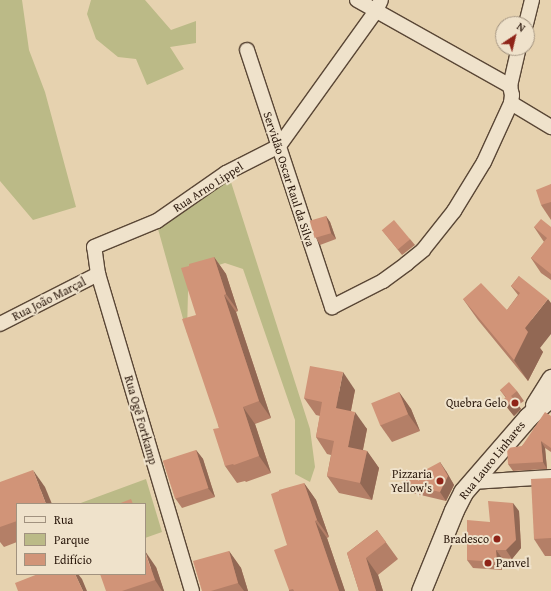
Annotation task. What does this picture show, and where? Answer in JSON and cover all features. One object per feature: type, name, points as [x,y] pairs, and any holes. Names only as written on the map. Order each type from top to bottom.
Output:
[{"type":"main road","name":"Rua Lauro Linhares","points":[[528,417],[551,379]]},
{"type":"main road","name":"Rua Lauro Linhares","points":[[421,591],[454,510],[463,492],[528,417],[551,396]]},
{"type":"street","points":[[357,0],[378,6],[510,86]]},
{"type":"street","points":[[528,16],[532,0]]},
{"type":"street","name":"Rua Arno Lippel","points":[[94,247],[157,221],[226,173],[278,146],[378,6]]},
{"type":"street","name":"Servidão Oscar Raul da Silva","points":[[247,50],[332,307],[383,281],[423,250],[454,211],[470,186],[499,132],[511,103]]},
{"type":"street","points":[[517,56],[510,86],[512,95],[511,103],[551,127]]},
{"type":"street","name":"Rua Ogê Fortkamp","points":[[94,247],[98,274],[192,591]]},
{"type":"street","name":"Rua João Marçal","points":[[0,324],[98,274]]},
{"type":"street","points":[[472,482],[551,477]]},
{"type":"green space","points":[[0,0],[22,0],[29,50],[45,92],[76,207],[33,220],[0,181]]},
{"type":"green space","points":[[91,0],[145,0],[171,30],[196,21],[196,43],[170,47],[184,69],[147,85],[136,59],[118,57],[96,39],[87,14]]},
{"type":"green space","points":[[230,179],[310,429],[315,467],[310,482],[295,474],[295,420],[243,269],[225,263],[194,273],[188,292],[187,333],[158,229]]},
{"type":"green space","points":[[146,479],[162,532],[146,538],[146,503],[81,503]]},
{"type":"building","points":[[551,184],[551,202],[541,205],[536,190]]},
{"type":"building","points":[[326,216],[331,233],[315,238],[310,221]]},
{"type":"building","points":[[541,219],[551,227],[551,274],[531,258],[547,238],[534,227]]},
{"type":"building","points":[[394,220],[410,239],[398,249],[382,230]]},
{"type":"building","points":[[214,257],[226,294],[224,295],[259,401],[243,407],[259,456],[234,465],[225,466],[213,429],[219,428],[182,319],[196,315],[181,268],[189,266],[189,264]]},
{"type":"building","points":[[519,276],[548,299],[525,328],[528,332],[514,360],[463,299],[481,283],[507,310],[520,293],[511,286]]},
{"type":"building","points":[[310,366],[343,372],[336,408],[355,412],[348,447],[367,451],[360,483],[327,476],[334,441],[316,437],[322,402],[304,398]]},
{"type":"building","points":[[509,382],[517,391],[511,396],[514,399],[507,407],[502,401],[506,397],[500,390]]},
{"type":"building","points":[[399,392],[408,414],[380,425],[371,403]]},
{"type":"building","points":[[545,412],[551,416],[551,448],[541,441],[543,462],[508,464],[507,448],[522,446]]},
{"type":"building","points":[[196,450],[208,488],[175,499],[163,461]]},
{"type":"building","points":[[440,462],[448,476],[440,492],[401,483]]},
{"type":"building","points":[[33,470],[46,503],[16,503],[16,521],[0,527],[0,482]]},
{"type":"building","points":[[551,478],[551,538],[534,539],[531,479]]},
{"type":"building","points":[[304,483],[317,520],[315,521],[339,591],[289,590],[274,550],[287,545],[271,494],[279,490]]},
{"type":"building","points":[[131,499],[133,503],[121,503]]},
{"type":"building","name":"Bradesco","points":[[488,501],[513,503],[516,540],[506,550],[496,550],[497,562],[467,560],[467,520],[490,522]]},
{"type":"building","points":[[377,530],[386,542],[366,558],[376,591],[359,591],[347,553]]},
{"type":"building","points":[[229,551],[238,583],[211,591],[202,591],[193,561]]},
{"type":"building","points":[[146,555],[155,580],[122,591],[106,591],[100,575],[146,575]]},
{"type":"building","points":[[35,575],[75,575],[83,591],[18,591],[15,583]]},
{"type":"place","name":"Quebra Gelo","points":[[515,403]]},
{"type":"place","name":"Pizzaria Yellow's","points":[[440,481]]},
{"type":"place","name":"Bradesco","points":[[497,539]]},
{"type":"place","name":"Panvel","points":[[488,563]]}]
